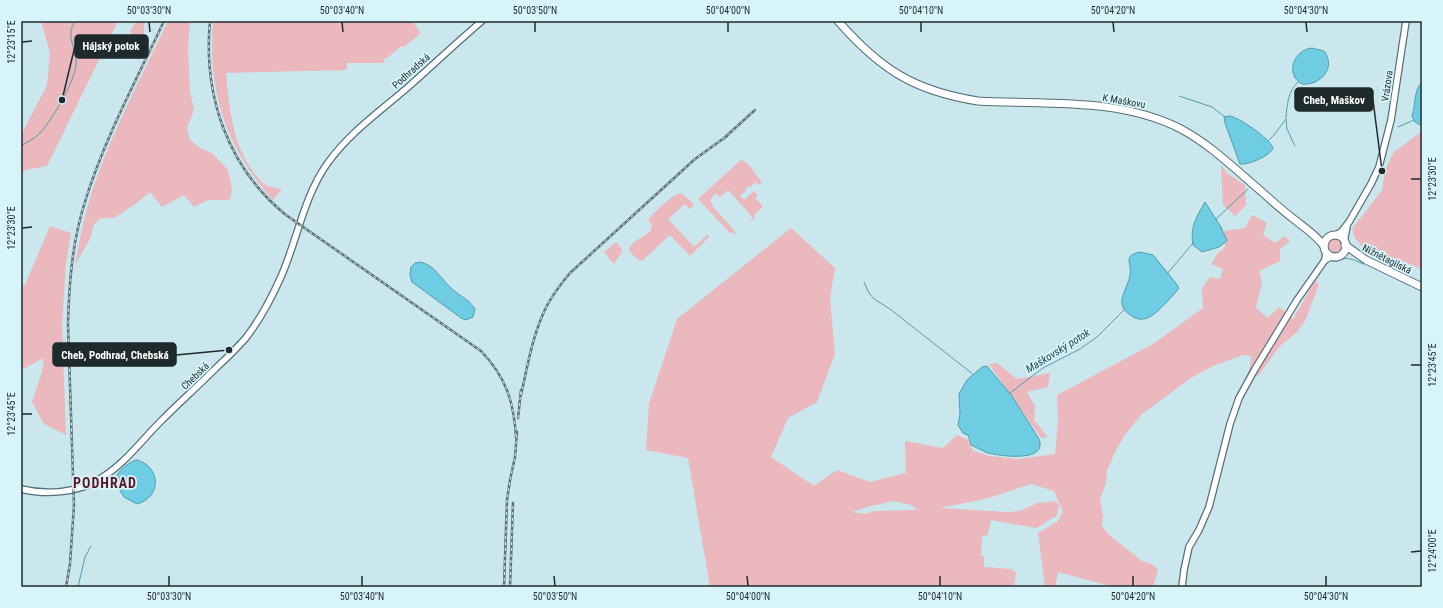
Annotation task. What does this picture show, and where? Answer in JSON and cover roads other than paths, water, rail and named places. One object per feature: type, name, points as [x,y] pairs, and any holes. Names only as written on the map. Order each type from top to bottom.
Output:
[{"type":"main road","name":"K Maškovu","points":[[838,21],[862,47],[884,65],[901,76],[932,91],[960,98],[993,102],[1108,107],[1138,112],[1182,130],[1206,145],[1318,238],[1325,249]]},
{"type":"main road","points":[[1307,229],[1323,236],[1342,238],[1345,243],[1343,252],[1337,255]]},
{"type":"main road","points":[[1332,236],[1325,240],[1325,249],[1337,255],[1350,255],[1366,260]]},
{"type":"main road","name":"Nižnětagilská","points":[[1345,243],[1366,260],[1422,287]]},
{"type":"street","name":"Podhradská","points":[[352,135],[418,79],[482,21]]},
{"type":"street","name":"Vrázova","points":[[1332,236],[1348,225],[1379,167],[1391,120],[1406,21]]},
{"type":"street","name":"Chebská","points":[[21,489],[39,493],[61,492],[99,480],[128,458],[160,422],[244,339],[258,319],[280,278],[306,206],[318,179],[333,155],[352,135]]},
{"type":"street","points":[[1345,243],[1348,225]]},
{"type":"street","points":[[1325,249],[1325,260]]},
{"type":"street","points":[[1182,587],[1189,547],[1199,530],[1209,507],[1230,424],[1239,398],[1297,300],[1325,260],[1337,255]]},
{"type":"water","points":[[1312,48],[1324,51],[1328,57],[1329,64],[1325,75],[1320,79],[1309,84],[1302,84],[1294,75],[1294,63],[1300,53]]},
{"type":"water","points":[[1422,82],[1422,126],[1415,122],[1412,116],[1417,90]]},
{"type":"water","points":[[1230,116],[1247,124],[1266,139],[1273,148],[1271,151],[1259,159],[1249,163],[1240,164],[1225,123],[1224,117]]},
{"type":"water","points":[[1205,202],[1221,227],[1227,241],[1219,247],[1202,252],[1193,245],[1192,233],[1196,218]]},
{"type":"water","points":[[1140,252],[1153,255],[1179,288],[1159,310],[1145,319],[1134,318],[1125,311],[1122,301],[1130,275],[1129,258],[1131,255]]},
{"type":"water","points":[[420,262],[434,269],[454,291],[470,303],[475,309],[473,317],[466,320],[461,318],[412,282],[410,275],[411,267],[415,263]]},
{"type":"water","points":[[987,366],[1012,396],[1039,439],[1040,447],[1037,452],[1030,455],[1021,456],[988,453],[971,445],[968,435],[963,433],[958,425],[960,414],[959,394],[967,380],[982,367]]},
{"type":"water","points":[[137,460],[151,469],[155,482],[151,495],[137,504],[124,497],[114,481],[117,474],[123,468]]},
{"type":"waterway","points":[[21,146],[37,136],[46,126],[57,109],[71,81],[76,65],[71,32],[72,26],[76,21]]},
{"type":"waterway","points":[[1286,118],[1290,94],[1298,82]]},
{"type":"waterway","points":[[1179,96],[1212,107],[1225,117]]},
{"type":"waterway","points":[[1269,140],[1286,119],[1287,129],[1295,146]]},
{"type":"waterway","name":"Maškovský potok","points":[[1398,127],[1414,120]]},
{"type":"waterway","name":"Maškovský potok","points":[[1216,219],[1248,189]]},
{"type":"waterway","name":"Maškovský potok","points":[[1167,274],[1193,243]]},
{"type":"waterway","points":[[1332,261],[1347,259],[1363,264]]},
{"type":"waterway","name":"Maškovský potok","points":[[864,282],[869,293],[874,299],[890,309],[974,375]]},
{"type":"waterway","name":"Maškovský potok","points":[[1010,393],[1043,368],[1080,349],[1097,337],[1125,309]]},
{"type":"waterway","points":[[78,587],[85,557],[91,546]]},
{"type":"railway","points":[[66,587],[70,564],[74,505],[68,325],[70,279],[74,249],[84,205],[110,134],[164,21]]},
{"type":"railway","points":[[210,21],[209,49],[215,102],[223,128],[234,152],[248,175],[266,196],[286,215],[481,351],[497,370],[503,380],[511,401],[516,437]]},
{"type":"railway","points":[[723,139],[755,110]]},
{"type":"railway","points":[[521,395],[530,354],[539,324],[545,308],[562,282],[695,159],[727,136]]},
{"type":"railway","points":[[518,418],[521,390]]},
{"type":"railway","points":[[504,587],[507,500],[515,457],[517,432]]},
{"type":"railway","points":[[510,587],[513,503]]},
{"type":"place","name":"Hájský potok","points":[[62,100]]},
{"type":"place","name":"Cheb, Maškov","points":[[1382,171]]},
{"type":"place","name":"Cheb, Podhrad, Chebská","points":[[229,350]]},
{"type":"district","name":"PODHRAD","points":[[105,483]]}]
